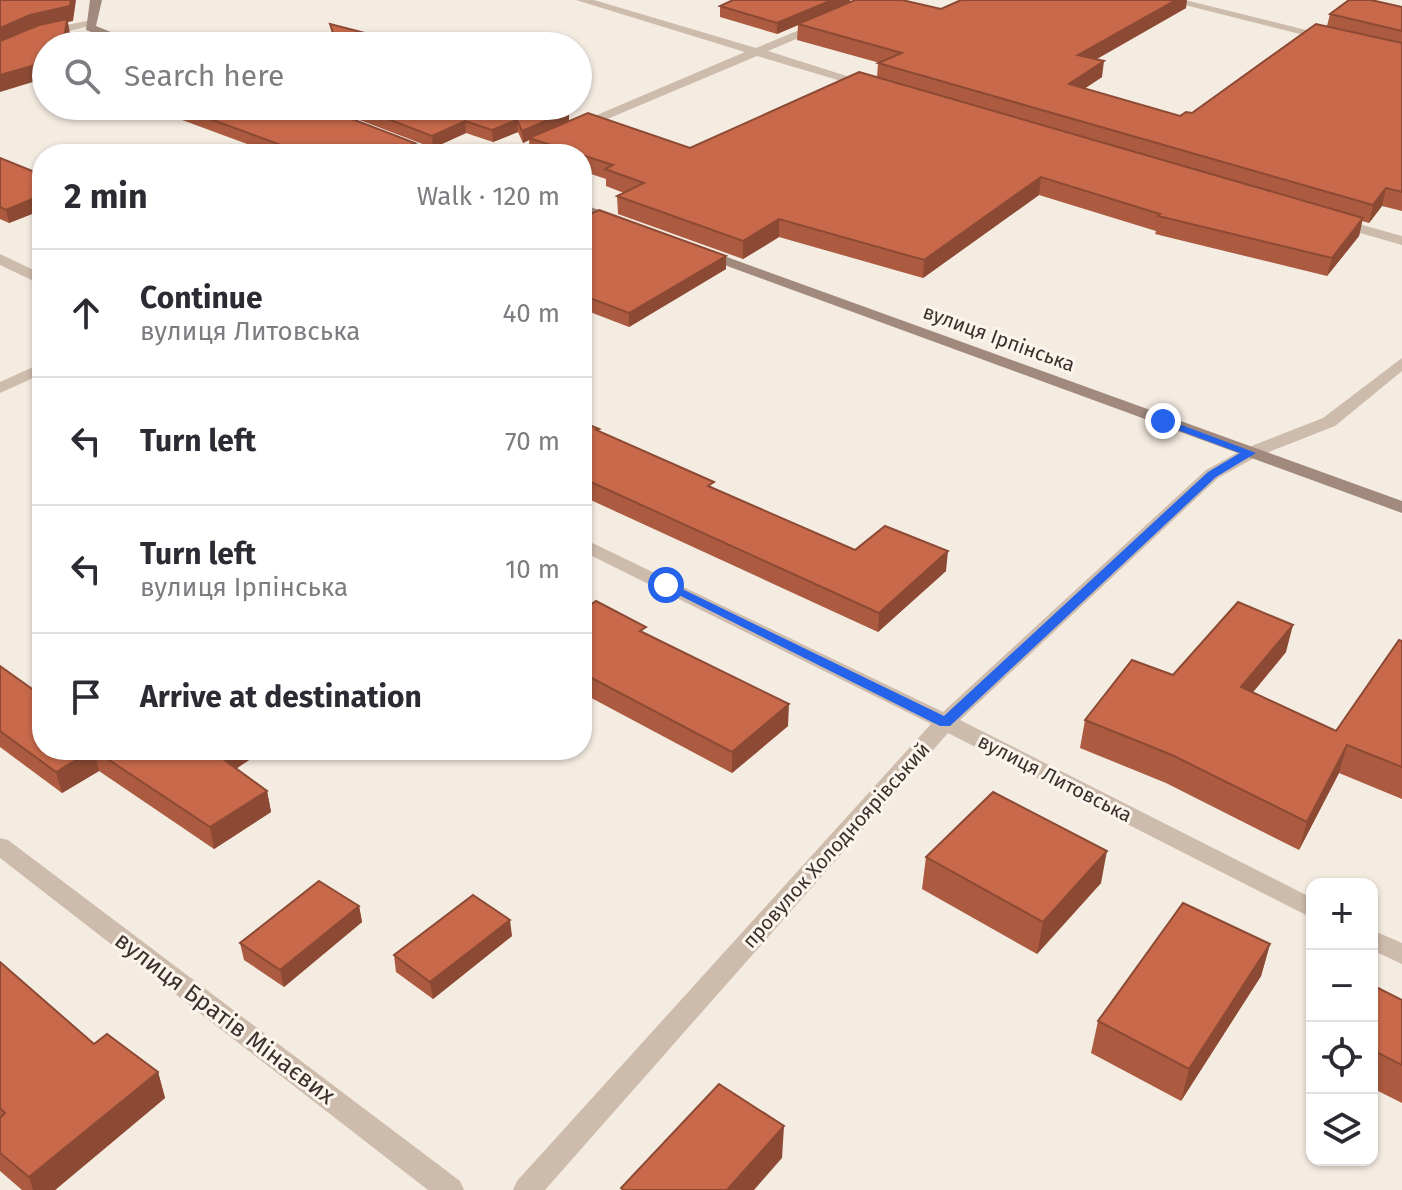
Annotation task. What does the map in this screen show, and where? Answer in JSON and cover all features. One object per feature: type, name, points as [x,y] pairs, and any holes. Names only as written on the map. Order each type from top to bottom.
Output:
[{"type":"street","points":[[96,0],[90,28],[101,32]]},
{"type":"street","points":[[582,0],[889,91]]},
{"type":"street","points":[[1171,0],[1340,40]]},
{"type":"street","points":[[592,120],[833,19]]},
{"type":"street","points":[[48,32],[91,23]]},
{"type":"street","points":[[0,50],[32,37]]},
{"type":"street","points":[[535,144],[592,120]]},
{"type":"street","points":[[376,133],[406,144]]},
{"type":"street","points":[[592,212],[641,230]]},
{"type":"street","points":[[1326,219],[1402,241]]},
{"type":"street","name":"вулиця Ірпінська","points":[[686,246],[1402,507]]},
{"type":"street","points":[[0,259],[32,275]]},
{"type":"street","name":"провулок Холодноярівський","points":[[527,1190],[945,722],[1212,474],[1250,453],[1329,422],[1402,363]]},
{"type":"street","points":[[0,388],[32,373]]},
{"type":"street","name":"вулиця Литовська","points":[[592,549],[945,722],[1306,906]]},
{"type":"street","name":"вулиця Братів Мінаєвих","points":[[0,846],[450,1190]]},
{"type":"street","points":[[1378,942],[1402,954]]},
{"type":"building","points":[[0,0],[71,0],[70,6],[30,15],[0,28]]},
{"type":"building","points":[[733,0],[832,0],[777,23],[720,6]]},
{"type":"building","points":[[855,0],[902,0],[941,9],[961,0],[1176,0],[1078,55],[1104,61],[1069,84],[1180,116],[1186,112],[1192,113],[1316,24],[1402,43],[1402,192],[1386,188],[1373,205],[878,63],[902,53],[798,24]]},
{"type":"building","points":[[1349,0],[1371,0],[1402,7],[1402,31],[1330,14]]},
{"type":"building","points":[[67,19],[65,32],[32,32],[32,66],[0,75],[0,41],[39,25]]},
{"type":"building","points":[[330,24],[361,32],[333,32]]},
{"type":"building","points":[[859,72],[1363,218],[1332,258],[1158,216],[1160,214],[1041,177],[924,260],[779,219],[743,241],[617,196],[644,183],[605,169],[613,165],[592,158],[592,144],[548,144],[529,138],[571,120],[592,120],[592,114],[690,148]]},
{"type":"building","points":[[213,120],[355,120],[415,143],[413,144],[278,144]]},
{"type":"building","points":[[390,120],[517,120],[492,130],[465,121],[432,136]]},
{"type":"building","points":[[517,120],[548,120],[522,131]]},
{"type":"building","points":[[0,158],[32,171],[32,199],[6,210],[0,207]]},
{"type":"building","points":[[599,210],[726,256],[629,313],[592,299],[592,213]]},
{"type":"building","points":[[592,426],[714,482],[708,486],[855,550],[885,526],[948,551],[879,613],[592,483]]},
{"type":"building","points":[[596,601],[646,627],[640,631],[789,704],[732,752],[592,678],[592,604]]},
{"type":"building","points":[[1238,602],[1293,625],[1241,687],[1336,731],[1399,640],[1402,641],[1402,767],[1347,745],[1307,822],[1172,755],[1085,720],[1132,660],[1173,675]]},
{"type":"building","points":[[0,666],[32,689],[32,754],[0,731]]},
{"type":"building","points":[[40,760],[76,760],[56,772]]},
{"type":"building","points":[[109,760],[224,760],[267,791],[210,827]]},
{"type":"building","points":[[993,792],[1107,851],[1043,922],[926,857]]},
{"type":"building","points":[[319,881],[359,906],[280,970],[240,943]]},
{"type":"building","points":[[473,895],[510,920],[430,982],[394,955]]},
{"type":"building","points":[[1183,903],[1270,944],[1189,1069],[1098,1021]]},
{"type":"building","points":[[0,962],[94,1044],[107,1034],[158,1072],[29,1177],[0,1153],[0,1118],[5,1113],[0,1108]]},
{"type":"building","points":[[1378,988],[1402,1000],[1402,1065],[1378,1053]]},
{"type":"building","points":[[719,1084],[784,1126],[727,1190],[621,1188]]},
{"type":"route","points":[[666,585],[945,722],[1212,474],[1250,453],[1163,421]]}]
